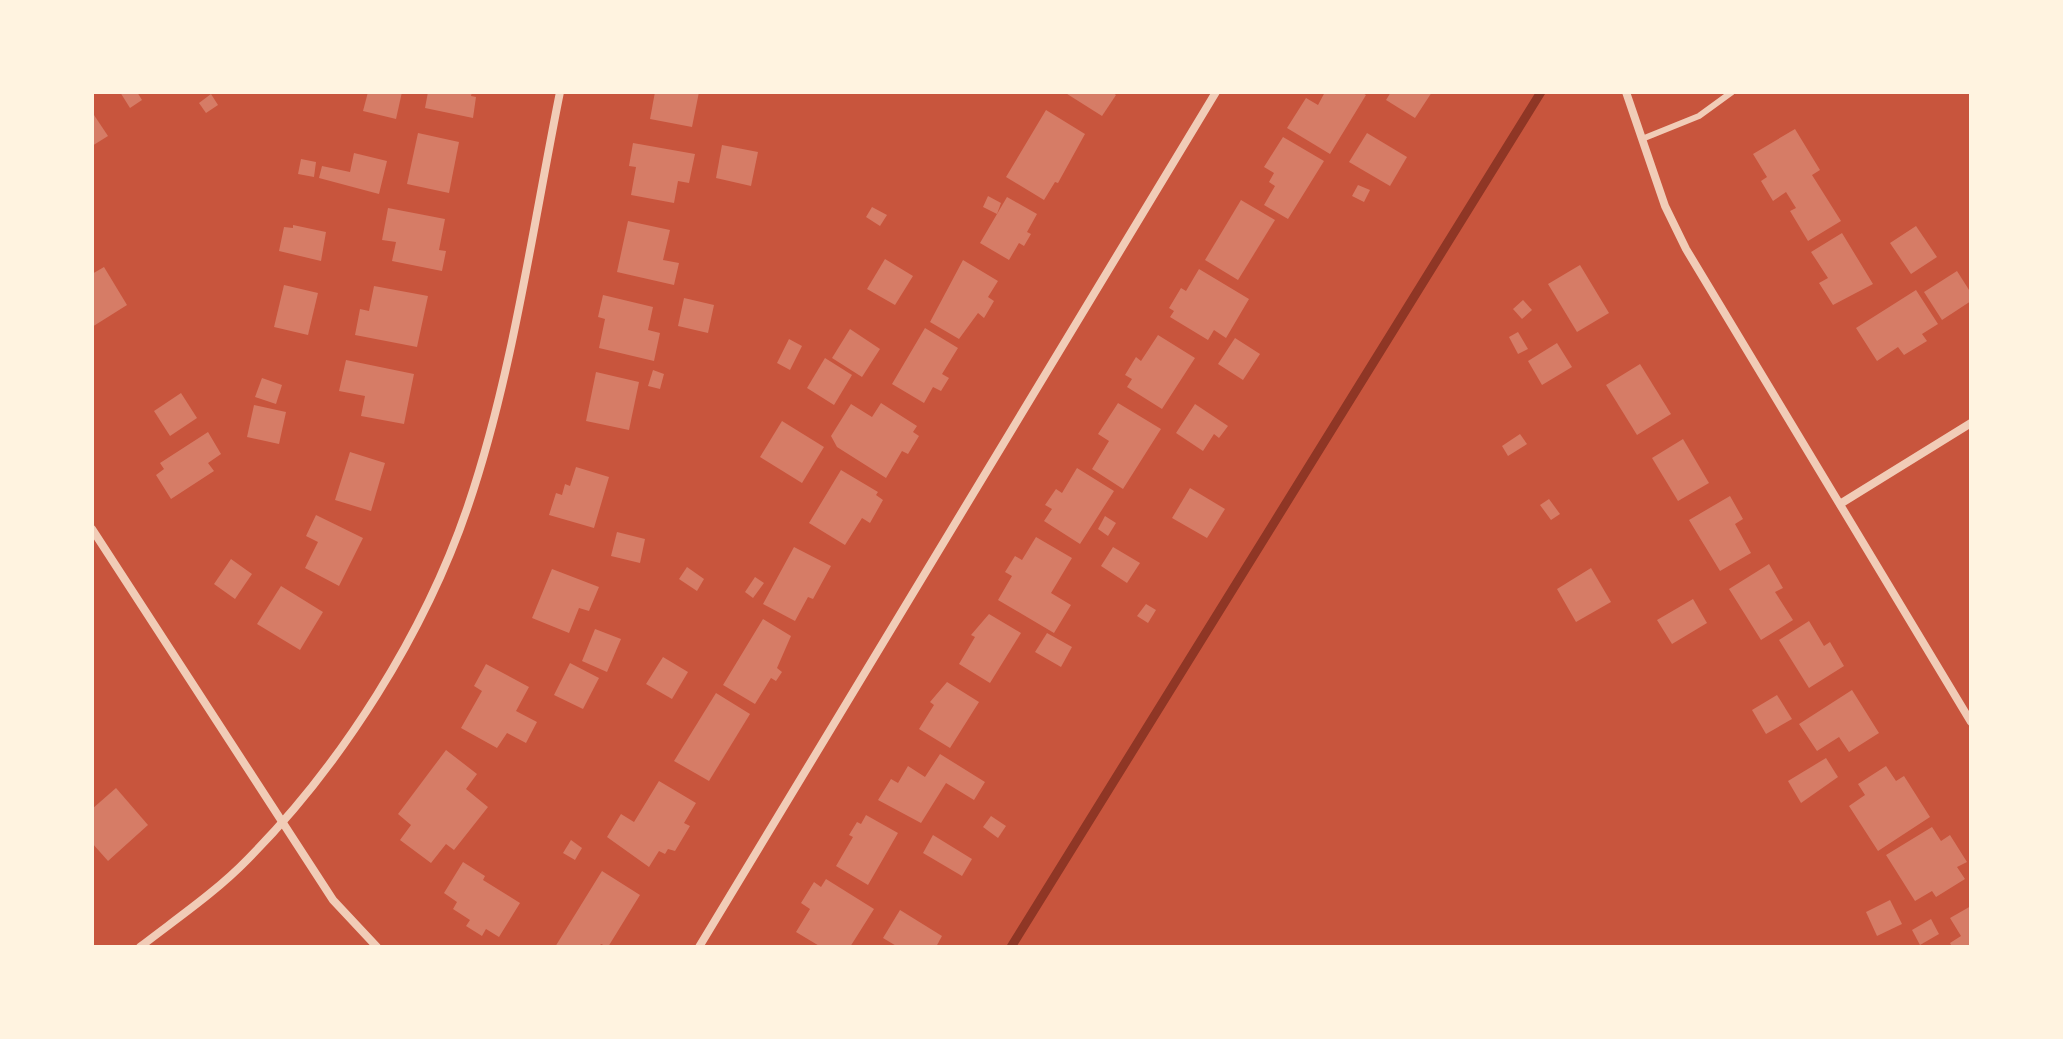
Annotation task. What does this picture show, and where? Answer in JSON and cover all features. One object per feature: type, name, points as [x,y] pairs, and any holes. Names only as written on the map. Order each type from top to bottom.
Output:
[{"type":"street","points":[[140,947],[248,860],[281,822],[338,752],[378,692],[428,601],[468,506],[493,423],[560,92]]},
{"type":"street","points":[[699,947],[1216,92]]},
{"type":"street","points":[[1626,92],[1665,206],[1686,249],[1971,722]]},
{"type":"street","points":[[1840,504],[1971,423]]},
{"type":"street","points":[[92,529],[333,900],[377,947]]},
{"type":"lane","points":[[1642,139],[1699,116],[1732,92]]},
{"type":"building","points":[[120,92],[137,92],[142,100],[130,108]]},
{"type":"building","points":[[368,92],[402,92],[396,119],[363,111]]},
{"type":"building","points":[[428,92],[472,92],[471,96],[476,97],[473,118],[425,108]]},
{"type":"building","points":[[655,92],[699,92],[692,127],[650,119]]},
{"type":"building","points":[[1064,92],[1112,92],[1116,95],[1102,116]]},
{"type":"building","points":[[1325,92],[1361,92],[1366,95],[1330,154],[1287,128],[1306,98],[1318,105]]},
{"type":"building","points":[[1391,92],[1432,92],[1415,118],[1386,100]]},
{"type":"building","points":[[211,94],[218,105],[206,113],[199,103]]},
{"type":"building","points":[[1046,110],[1085,134],[1058,183],[1055,182],[1044,200],[1006,177]]},
{"type":"building","points":[[92,112],[108,136],[92,146]]},
{"type":"building","points":[[1795,129],[1820,170],[1812,175],[1841,221],[1808,241],[1790,211],[1796,208],[1786,192],[1773,201],[1761,181],[1767,177],[1753,154]]},
{"type":"building","points":[[418,133],[459,142],[449,193],[407,184]]},
{"type":"building","points":[[1367,133],[1407,157],[1390,186],[1349,162]]},
{"type":"building","points":[[1283,137],[1324,161],[1288,219],[1264,205],[1275,186],[1269,182],[1274,173],[1264,167]]},
{"type":"building","points":[[633,143],[695,154],[689,183],[678,181],[674,203],[631,195],[636,167],[629,166]]},
{"type":"building","points":[[722,145],[758,152],[751,186],[716,178]]},
{"type":"building","points":[[354,153],[387,161],[379,194],[319,178],[322,166],[350,172]]},
{"type":"building","points":[[301,159],[316,162],[314,177],[298,174]]},
{"type":"building","points":[[1358,185],[1370,190],[1364,202],[1352,196]]},
{"type":"building","points":[[988,196],[1001,203],[997,214],[983,207]]},
{"type":"building","points":[[1007,197],[1037,214],[1027,232],[1031,234],[1024,246],[1019,243],[1009,260],[980,243]]},
{"type":"building","points":[[1241,200],[1275,220],[1238,280],[1205,260]]},
{"type":"building","points":[[872,207],[887,215],[880,226],[866,217]]},
{"type":"building","points":[[388,208],[445,219],[439,250],[446,251],[442,271],[392,261],[396,242],[382,240]]},
{"type":"building","points":[[628,221],[670,230],[663,260],[679,263],[674,285],[617,272]]},
{"type":"building","points":[[293,225],[326,232],[321,261],[279,251],[284,227],[293,228]]},
{"type":"building","points":[[1916,226],[1937,257],[1911,274],[1890,243]]},
{"type":"building","points":[[1842,233],[1873,284],[1833,305],[1819,283],[1828,278],[1811,252]]},
{"type":"building","points":[[885,259],[913,276],[895,305],[867,289]]},
{"type":"building","points":[[963,260],[998,281],[988,297],[994,301],[984,318],[978,313],[959,339],[930,322]]},
{"type":"building","points":[[1580,265],[1609,313],[1577,332],[1548,284]]},
{"type":"building","points":[[104,267],[127,305],[92,327],[92,274]]},
{"type":"building","points":[[1199,269],[1249,299],[1226,338],[1214,330],[1208,340],[1170,317],[1174,311],[1169,308],[1181,288],[1186,291]]},
{"type":"building","points":[[1957,271],[1971,293],[1971,301],[1942,320],[1924,292]]},
{"type":"building","points":[[284,285],[318,293],[308,335],[274,327]]},
{"type":"building","points":[[374,286],[428,296],[417,347],[355,335],[360,309],[369,311]]},
{"type":"building","points":[[1916,290],[1938,324],[1922,334],[1927,341],[1904,355],[1898,347],[1877,361],[1856,328]]},
{"type":"building","points":[[603,295],[653,307],[648,330],[660,333],[654,361],[599,348],[605,319],[598,317]]},
{"type":"building","points":[[684,298],[714,305],[708,333],[678,326]]},
{"type":"building","points":[[1523,300],[1532,310],[1522,319],[1513,309]]},
{"type":"building","points":[[925,328],[958,348],[942,374],[949,378],[941,391],[933,387],[924,403],[892,384]]},
{"type":"building","points":[[850,329],[880,349],[862,377],[832,358]]},
{"type":"building","points":[[1518,332],[1528,349],[1518,354],[1509,337]]},
{"type":"building","points":[[1158,335],[1195,358],[1162,409],[1127,387],[1132,379],[1125,375],[1136,357],[1141,361]]},
{"type":"building","points":[[1235,338],[1260,354],[1243,380],[1218,364]]},
{"type":"building","points":[[789,339],[802,346],[790,370],[777,363]]},
{"type":"building","points":[[1557,343],[1572,367],[1542,385],[1528,361]]},
{"type":"building","points":[[825,358],[852,375],[834,405],[807,388]]},
{"type":"building","points":[[346,360],[414,374],[404,424],[361,416],[365,396],[339,391]]},
{"type":"building","points":[[1640,364],[1671,414],[1637,435],[1606,385]]},
{"type":"building","points":[[653,370],[664,374],[660,389],[648,386]]},
{"type":"building","points":[[596,372],[639,382],[629,430],[586,421]]},
{"type":"building","points":[[262,378],[282,385],[276,404],[255,397]]},
{"type":"building","points":[[181,393],[197,418],[170,436],[154,411]]},
{"type":"building","points":[[881,403],[917,426],[913,432],[919,436],[908,454],[902,451],[886,478],[837,447],[831,436],[851,404],[872,417]]},
{"type":"building","points":[[1118,403],[1161,429],[1123,489],[1092,469],[1109,441],[1098,434]]},
{"type":"building","points":[[1195,404],[1228,426],[1219,438],[1214,434],[1203,451],[1176,433]]},
{"type":"building","points":[[254,405],[286,412],[279,444],[247,437]]},
{"type":"building","points":[[782,421],[824,447],[802,483],[760,457]]},
{"type":"building","points":[[208,432],[221,454],[208,463],[214,471],[171,499],[156,475],[164,469],[160,463]]},
{"type":"building","points":[[1520,434],[1527,444],[1508,456],[1502,446]]},
{"type":"building","points":[[1683,439],[1709,483],[1678,501],[1652,458]]},
{"type":"building","points":[[350,452],[385,463],[371,511],[335,500]]},
{"type":"building","points":[[576,467],[609,477],[594,528],[549,515],[556,493],[562,495],[565,484],[570,486]]},
{"type":"building","points":[[1077,468],[1114,491],[1080,544],[1044,521],[1052,509],[1045,505],[1056,489],[1062,493]]},
{"type":"building","points":[[841,470],[878,492],[876,495],[883,500],[870,523],[862,518],[845,545],[809,523]]},
{"type":"building","points":[[1190,488],[1225,509],[1207,538],[1172,518]]},
{"type":"building","points":[[1730,496],[1743,519],[1735,524],[1751,553],[1720,571],[1689,520]]},
{"type":"building","points":[[1549,499],[1560,514],[1551,520],[1540,505]]},
{"type":"building","points":[[316,515],[363,538],[339,586],[305,568],[318,542],[306,536]]},
{"type":"building","points":[[1105,516],[1116,523],[1108,536],[1098,529]]},
{"type":"building","points":[[617,532],[645,539],[640,563],[611,556]]},
{"type":"building","points":[[1036,537],[1072,558],[1051,593],[1071,605],[1054,633],[998,600],[1012,576],[1005,572],[1015,556],[1022,560]]},
{"type":"building","points":[[794,547],[831,566],[813,599],[808,597],[795,621],[763,604]]},
{"type":"building","points":[[1113,547],[1140,563],[1127,583],[1101,566]]},
{"type":"building","points":[[231,559],[252,574],[235,599],[214,584]]},
{"type":"building","points":[[1769,564],[1783,588],[1775,592],[1793,620],[1761,640],[1729,589]]},
{"type":"building","points":[[687,567],[704,579],[697,591],[679,579]]},
{"type":"building","points":[[1591,568],[1611,602],[1576,622],[1557,589]]},
{"type":"building","points":[[552,569],[599,587],[589,611],[579,608],[569,633],[532,618]]},
{"type":"building","points":[[755,577],[764,583],[753,598],[745,592]]},
{"type":"building","points":[[281,586],[323,612],[300,650],[257,624]]},
{"type":"building","points":[[1693,599],[1707,623],[1672,644],[1657,620]]},
{"type":"building","points":[[1146,604],[1156,610],[1148,623],[1137,616]]},
{"type":"building","points":[[989,614],[1021,633],[990,683],[959,664],[975,637],[971,635]]},
{"type":"building","points":[[763,619],[791,636],[777,668],[782,672],[776,681],[771,678],[755,704],[723,685]]},
{"type":"building","points":[[1809,621],[1824,646],[1830,642],[1844,666],[1809,688],[1779,640]]},
{"type":"building","points":[[595,629],[621,639],[607,672],[582,661]]},
{"type":"building","points":[[1047,633],[1072,647],[1061,667],[1035,652]]},
{"type":"building","points":[[663,657],[688,672],[672,699],[646,684]]},
{"type":"building","points":[[570,663],[599,678],[583,709],[554,695]]},
{"type":"building","points":[[486,664],[529,687],[516,711],[537,722],[526,743],[507,733],[497,748],[461,728],[482,691],[474,686]]},
{"type":"building","points":[[947,682],[979,702],[950,748],[919,729],[934,705],[930,702]]},
{"type":"building","points":[[1852,690],[1879,733],[1849,752],[1839,737],[1817,751],[1799,724]]},
{"type":"building","points":[[716,693],[750,714],[709,781],[674,761]]},
{"type":"building","points":[[1777,695],[1792,719],[1766,734],[1752,710]]},
{"type":"building","points":[[446,750],[477,774],[466,789],[488,807],[454,850],[446,844],[431,863],[400,840],[411,825],[398,814]]},
{"type":"building","points":[[940,754],[985,782],[974,800],[946,783],[921,823],[878,800],[891,779],[898,783],[908,766],[925,777]]},
{"type":"building","points":[[1826,758],[1838,777],[1801,803],[1788,781]]},
{"type":"building","points":[[1886,766],[1896,781],[1904,776],[1930,817],[1878,851],[1849,806],[1865,795],[1858,784]]},
{"type":"building","points":[[659,781],[696,803],[684,823],[690,826],[675,851],[668,849],[665,854],[659,851],[649,867],[607,837],[621,814],[634,822]]},
{"type":"building","points":[[116,788],[148,825],[108,861],[92,843],[92,809]]},
{"type":"building","points":[[866,815],[898,833],[868,885],[836,866],[853,837],[849,835]]},
{"type":"building","points":[[991,816],[1006,826],[998,838],[983,827]]},
{"type":"building","points":[[1932,827],[1941,841],[1950,835],[1967,862],[1957,867],[1965,879],[1936,897],[1932,891],[1915,901],[1886,855]]},
{"type":"building","points":[[933,835],[972,859],[962,876],[923,853]]},
{"type":"building","points":[[571,840],[582,848],[575,860],[563,853]]},
{"type":"building","points":[[463,862],[485,876],[483,880],[520,903],[499,937],[486,929],[482,936],[466,926],[470,920],[453,909],[457,902],[444,893]]},
{"type":"building","points":[[602,871],[640,895],[608,947],[601,944],[599,947],[555,947]]},
{"type":"building","points":[[826,879],[874,909],[850,947],[821,947],[796,932],[810,909],[801,903],[814,882],[821,887]]},
{"type":"building","points":[[1890,900],[1902,924],[1877,936],[1866,912]]},
{"type":"building","points":[[1971,906],[1971,947],[1952,947],[1950,943],[1961,936],[1950,918]]},
{"type":"building","points":[[900,910],[942,936],[936,947],[898,947],[883,938]]},
{"type":"building","points":[[1931,919],[1939,934],[1920,945],[1912,930]]},
{"type":"waterway","points":[[1011,947],[1541,92]]}]
